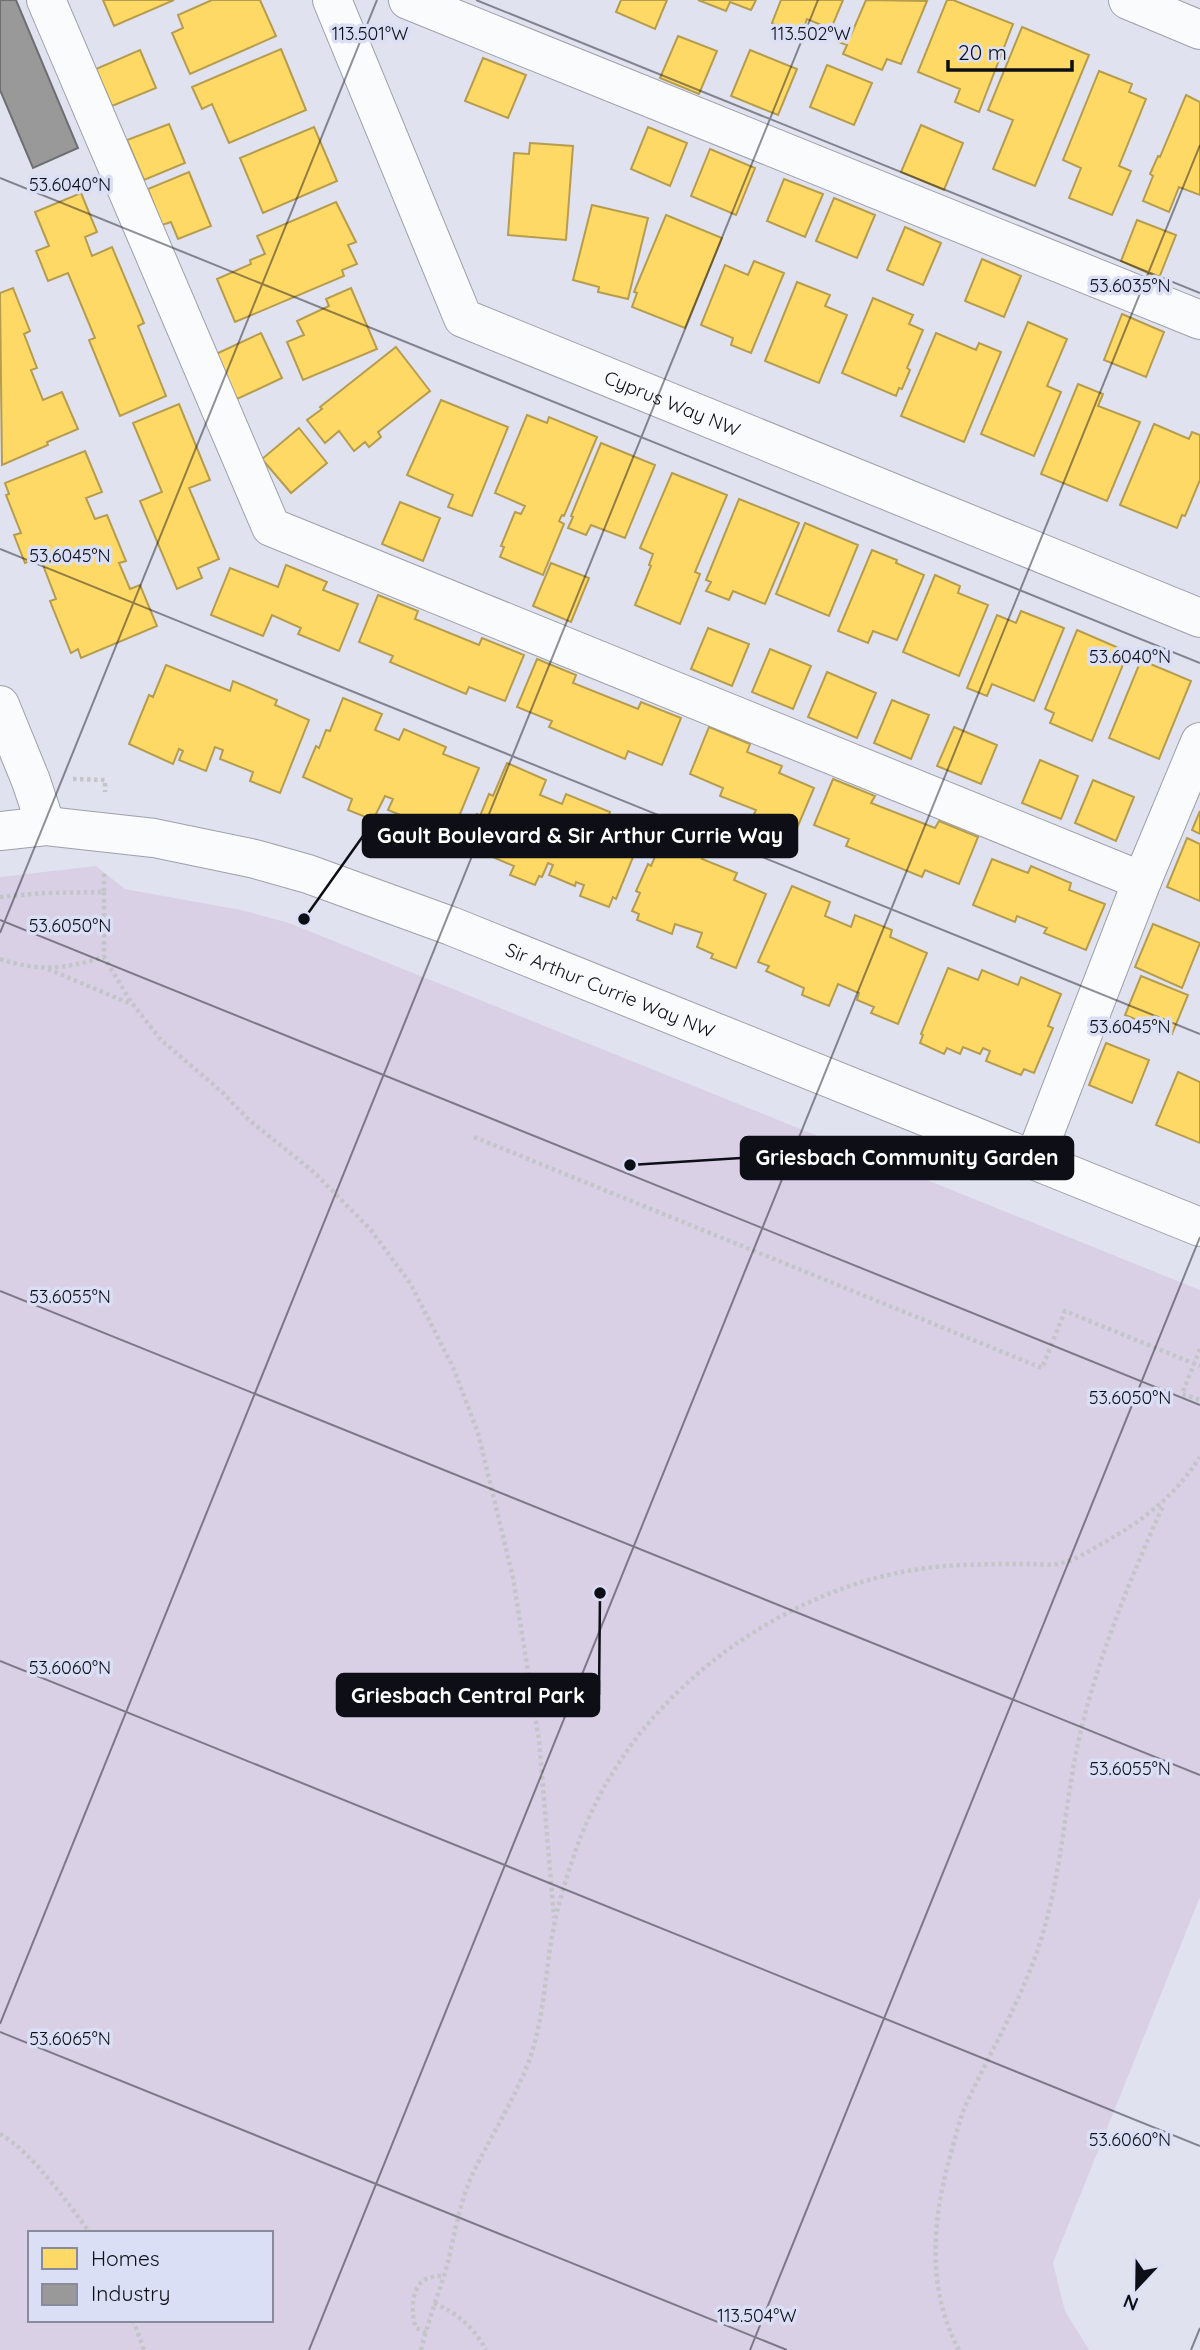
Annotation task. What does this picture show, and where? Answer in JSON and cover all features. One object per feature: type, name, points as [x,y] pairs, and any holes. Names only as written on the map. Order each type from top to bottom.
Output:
[{"type":"street","points":[[46,0],[271,527],[1142,881]]},
{"type":"street","name":"Cyprus Way NW","points":[[332,0],[463,318],[1200,618]]},
{"type":"street","points":[[408,0],[1200,320]]},
{"type":"street","points":[[1128,0],[1200,30]]},
{"type":"street","points":[[0,705],[46,826]]},
{"type":"street","points":[[1034,1160],[1142,881],[1200,742]]},
{"type":"street","name":"Sir Arthur Currie Way NW","points":[[0,831],[46,826],[154,838],[256,859],[307,874],[464,931],[1200,1227]]},
{"type":"path","points":[[104,892],[104,957],[134,1005],[160,1040],[222,1092],[249,1120],[315,1172],[356,1213],[402,1270],[432,1322],[453,1367],[478,1433],[513,1578],[539,1740],[555,1924]]},
{"type":"path","points":[[0,959],[30,968],[48,969],[104,957]]},
{"type":"path","points":[[48,969],[134,1005]]},
{"type":"path","points":[[474,1137],[1042,1368],[1065,1311],[1197,1365]]},
{"type":"path","points":[[1200,1349],[1197,1365],[1182,1394],[1200,1400]]},
{"type":"path","points":[[421,2350],[472,2174],[516,2089],[536,2040],[555,1924],[582,1837],[600,1795],[622,1758],[671,1700],[694,1676],[724,1652],[788,1612],[827,1594],[872,1579],[963,1564],[1061,1563],[1141,1521],[1164,1502],[1200,1457]]},
{"type":"path","points":[[959,2350],[942,2308],[934,2249],[943,2183],[963,2113],[1009,2021],[1042,1938],[1064,1836],[1084,1717],[1132,1576],[1164,1502]]},
{"type":"path","points":[[0,2134],[12,2142],[37,2168],[67,2201],[89,2231]]},
{"type":"path","points":[[426,2333],[416,2328],[412,2318],[415,2295],[428,2277],[443,2276]]},
{"type":"path","points":[[435,2303],[470,2325],[486,2350]]},
{"type":"path","points":[[134,2322],[144,2350]]},
{"type":"shaded area","points":[[96,866],[125,889],[241,910],[289,923],[1200,1290],[1200,1897],[1053,2263],[1065,2311],[1089,2350],[0,2350],[0,877]]},
{"type":"building: Homes","points":[[103,0],[174,0],[114,26]]},
{"type":"building: Homes","points":[[212,0],[260,0],[276,36],[190,74],[172,33],[183,28],[178,15]]},
{"type":"building: Homes","points":[[621,0],[667,0],[655,29],[616,12]]},
{"type":"building: Homes","points":[[698,0],[756,0],[751,10],[730,2],[726,11]]},
{"type":"building: Homes","points":[[781,0],[843,0],[831,29],[807,19],[801,35],[772,23]]},
{"type":"building: Homes","points":[[866,0],[927,1],[901,64],[887,59],[882,70],[843,54],[847,45],[838,42],[843,30],[851,35]]},
{"type":"building: Homes","points":[[947,0],[1013,24],[979,112],[955,102],[960,89],[918,72]]},
{"type":"building: Homes","points":[[1022,27],[1089,55],[1035,186],[993,169],[1013,120],[988,110]]},
{"type":"building: Homes","points":[[678,36],[717,51],[699,94],[660,78]]},
{"type":"building: Homes","points":[[281,49],[306,110],[229,143],[212,104],[202,109],[192,87]]},
{"type":"building: Homes","points":[[140,50],[156,88],[112,106],[96,69]]},
{"type":"building: Homes","points":[[750,50],[797,69],[778,115],[731,96]]},
{"type":"building: Homes","points":[[483,58],[526,75],[508,118],[465,101]]},
{"type":"building: Homes","points":[[827,65],[872,83],[854,125],[810,107]]},
{"type":"building: Homes","points":[[1099,71],[1132,84],[1129,92],[1146,99],[1119,166],[1131,171],[1112,215],[1069,198],[1081,168],[1063,160]]},
{"type":"building: Homes","points":[[1186,95],[1200,102],[1200,195],[1179,187],[1169,212],[1143,201],[1153,176],[1150,174]]},
{"type":"building: Homes","points":[[169,124],[185,163],[144,180],[127,140]]},
{"type":"building: Homes","points":[[921,125],[963,143],[944,190],[901,172]]},
{"type":"building: Homes","points":[[314,127],[337,181],[263,213],[240,158]]},
{"type":"building: Homes","points":[[648,127],[687,143],[670,186],[631,169]]},
{"type":"building: Homes","points":[[530,143],[573,146],[566,240],[508,235],[514,153],[529,154]]},
{"type":"building: Homes","points":[[710,149],[755,168],[736,215],[691,196]]},
{"type":"building: Homes","points":[[189,172],[211,226],[178,239],[171,222],[162,225],[148,189]]},
{"type":"building: Homes","points":[[784,179],[823,194],[805,237],[767,221]]},
{"type":"building: Homes","points":[[81,193],[97,232],[85,237],[92,256],[112,247],[144,323],[138,326],[166,396],[120,416],[89,340],[95,338],[68,273],[48,281],[36,251],[49,246],[35,212]]},
{"type":"building: Homes","points":[[834,198],[875,215],[857,258],[816,241]]},
{"type":"building: Homes","points":[[336,202],[356,242],[348,245],[357,264],[342,270],[344,276],[235,322],[217,279],[251,264],[250,260],[265,254],[257,236]]},
{"type":"building: Homes","points":[[592,205],[648,218],[628,299],[598,292],[599,287],[573,280]]},
{"type":"building: Homes","points":[[666,215],[722,238],[685,328],[632,307],[637,293],[634,292]]},
{"type":"building: Homes","points":[[1137,220],[1176,235],[1159,278],[1121,261]]},
{"type":"building: Homes","points":[[905,227],[941,243],[923,285],[887,270]]},
{"type":"building: Homes","points":[[982,259],[1021,276],[1004,317],[965,301]]},
{"type":"building: Homes","points":[[754,261],[784,273],[751,353],[731,345],[733,338],[701,325],[725,265],[748,275]]},
{"type":"building: Homes","points":[[797,282],[830,295],[825,306],[847,315],[819,383],[765,361]]},
{"type":"building: Homes","points":[[13,288],[30,331],[24,334],[37,368],[31,370],[43,400],[62,392],[78,429],[2,465],[0,293]]},
{"type":"building: Homes","points":[[351,288],[377,349],[303,380],[287,342],[304,335],[297,321],[329,306],[326,299]]},
{"type":"building: Homes","points":[[873,298],[913,315],[909,324],[923,330],[907,368],[910,370],[896,396],[842,373]]},
{"type":"building: Homes","points":[[1122,314],[1164,332],[1146,377],[1104,360]]},
{"type":"building: Homes","points":[[1028,322],[1067,339],[1047,386],[1061,392],[1034,456],[981,434]]},
{"type":"building: Homes","points":[[261,333],[282,378],[237,399],[216,354]]},
{"type":"building: Homes","points":[[936,333],[976,350],[979,343],[1001,352],[964,442],[901,416]]},
{"type":"building: Homes","points":[[396,347],[430,391],[378,432],[381,437],[369,447],[365,442],[354,451],[339,431],[325,443],[307,420]]},
{"type":"building: Homes","points":[[1078,384],[1103,394],[1098,406],[1140,422],[1107,501],[1041,474]]},
{"type":"building: Homes","points":[[441,400],[508,427],[472,516],[448,507],[453,495],[407,475]]},
{"type":"building: Homes","points":[[179,404],[210,480],[189,488],[219,559],[198,568],[202,578],[177,589],[140,501],[162,492],[133,423]]},
{"type":"building: Homes","points":[[527,415],[547,423],[549,417],[597,437],[564,516],[562,515],[559,521],[564,524],[543,575],[500,557],[504,547],[501,546],[515,512],[521,514],[525,506],[495,493]]},
{"type":"building: Homes","points":[[1154,424],[1189,439],[1192,432],[1200,435],[1200,480],[1177,528],[1120,505]]},
{"type":"building: Homes","points":[[299,428],[327,463],[291,493],[262,459]]},
{"type":"building: Homes","points":[[601,443],[655,465],[625,538],[591,525],[586,535],[568,528]]},
{"type":"building: Homes","points":[[85,451],[102,492],[86,498],[95,519],[107,515],[126,561],[119,563],[130,589],[140,585],[157,626],[81,658],[78,649],[71,653],[50,601],[56,599],[43,565],[52,561],[48,553],[25,563],[14,535],[21,533],[6,495],[9,494],[5,483]]},
{"type":"building: Homes","points":[[672,473],[727,495],[695,572],[700,574],[680,624],[635,605],[651,566],[649,565],[653,554],[640,548]]},
{"type":"building: Homes","points":[[739,499],[799,523],[765,604],[733,591],[729,600],[706,591],[711,582],[706,580]]},
{"type":"building: Homes","points":[[400,502],[440,518],[423,561],[382,544]]},
{"type":"building: Homes","points":[[805,523],[858,545],[829,616],[776,594]]},
{"type":"building: Homes","points":[[872,550],[924,575],[897,640],[873,631],[868,643],[838,631]]},
{"type":"building: Homes","points":[[551,563],[589,578],[571,622],[533,606]]},
{"type":"building: Homes","points":[[286,565],[327,582],[323,590],[358,604],[339,651],[298,634],[301,628],[272,615],[263,636],[211,615],[230,568],[278,587]]},
{"type":"building: Homes","points":[[935,575],[960,586],[958,593],[988,605],[959,676],[903,652]]},
{"type":"building: Homes","points":[[378,595],[418,611],[415,619],[479,645],[482,638],[524,655],[505,701],[469,687],[466,694],[390,662],[393,656],[359,642]]},
{"type":"building: Homes","points":[[1021,611],[1064,628],[1034,701],[992,684],[987,696],[967,688],[997,615],[1016,623]]},
{"type":"building: Homes","points":[[708,628],[749,644],[732,686],[691,669]]},
{"type":"building: Homes","points":[[1077,630],[1128,652],[1092,741],[1050,723],[1054,713],[1045,709]]},
{"type":"building: Homes","points":[[770,649],[811,666],[793,709],[752,692]]},
{"type":"building: Homes","points":[[537,659],[576,675],[573,683],[638,709],[641,702],[681,718],[662,765],[628,751],[625,759],[549,727],[552,721],[517,707]]},
{"type":"building: Homes","points":[[1141,660],[1191,681],[1159,759],[1109,738]]},
{"type":"building: Homes","points":[[166,665],[230,691],[233,681],[277,700],[275,705],[309,720],[280,793],[250,781],[253,772],[220,759],[223,750],[215,747],[206,771],[179,760],[183,751],[179,749],[173,764],[129,744],[149,695],[153,697]]},
{"type":"building: Homes","points":[[827,672],[876,693],[857,738],[808,717]]},
{"type":"building: Homes","points":[[343,698],[382,714],[375,730],[399,740],[404,729],[446,747],[443,754],[479,768],[453,831],[450,830],[446,841],[419,829],[423,819],[414,816],[413,820],[388,810],[393,799],[385,796],[373,820],[348,810],[352,799],[303,777],[316,746],[319,748],[326,730],[330,731]]},
{"type":"building: Homes","points":[[892,700],[929,715],[911,759],[874,743]]},
{"type":"building: Homes","points":[[709,727],[750,744],[747,752],[782,766],[779,773],[814,788],[795,833],[753,816],[756,810],[720,796],[723,788],[690,774]]},
{"type":"building: Homes","points":[[954,727],[997,745],[981,784],[937,766]]},
{"type":"building: Homes","points":[[1040,760],[1078,776],[1061,819],[1022,803]]},
{"type":"building: Homes","points":[[507,763],[546,780],[540,795],[562,804],[566,794],[610,812],[607,819],[642,835],[616,899],[613,897],[609,907],[580,896],[584,885],[576,882],[575,886],[549,875],[553,865],[548,863],[535,885],[510,875],[514,866],[478,851],[479,848],[465,842],[489,794],[493,796]]},
{"type":"building: Homes","points":[[833,779],[875,796],[871,803],[935,828],[939,821],[978,837],[959,884],[925,870],[922,877],[846,846],[849,839],[814,825]]},
{"type":"building: Homes","points":[[1093,780],[1134,797],[1116,841],[1075,823]]},
{"type":"building: Homes","points":[[1200,811],[1200,834],[1192,830]]},
{"type":"building: Homes","points":[[665,833],[706,850],[702,859],[737,873],[734,880],[766,894],[736,968],[711,958],[713,954],[697,947],[702,933],[675,924],[672,934],[637,920],[639,914],[632,911],[640,893],[636,891],[648,864],[651,866]]},
{"type":"building: Homes","points":[[1187,838],[1200,844],[1200,901],[1167,887]]},
{"type":"building: Homes","points":[[992,859],[1028,873],[1031,866],[1071,883],[1069,890],[1105,904],[1086,950],[1044,933],[1047,928],[1017,916],[1015,922],[973,905]]},
{"type":"building: Homes","points":[[792,886],[830,902],[825,916],[851,927],[855,915],[892,930],[890,937],[927,953],[898,1024],[871,1013],[874,1007],[857,1000],[859,993],[838,984],[829,1006],[802,995],[804,988],[766,971],[769,966],[758,962]]},
{"type":"building: Homes","points":[[1153,924],[1200,943],[1182,988],[1135,967]]},
{"type":"building: Homes","points":[[948,968],[978,980],[982,970],[1018,985],[1021,977],[1061,994],[1048,1026],[1053,1028],[1034,1073],[1024,1069],[1021,1075],[986,1061],[990,1051],[983,1048],[980,1054],[963,1047],[960,1054],[947,1048],[944,1054],[920,1043],[921,1034]]},
{"type":"building: Homes","points":[[1141,976],[1188,995],[1172,1034],[1125,1015]]},
{"type":"building: Homes","points":[[1106,1043],[1149,1060],[1132,1103],[1089,1085]]},
{"type":"building: Homes","points":[[1178,1072],[1200,1082],[1200,1143],[1156,1125]]},
{"type":"building: Industry","points":[[0,0],[16,0],[78,148],[33,168],[0,90]]},
{"type":"place","name":"Gault Boulevard & Sir Arthur Currie Way","points":[[304,919]]},
{"type":"place","name":"Griesbach Community Garden","points":[[630,1165]]},
{"type":"place","name":"Griesbach Central Park","points":[[600,1593]]}]
